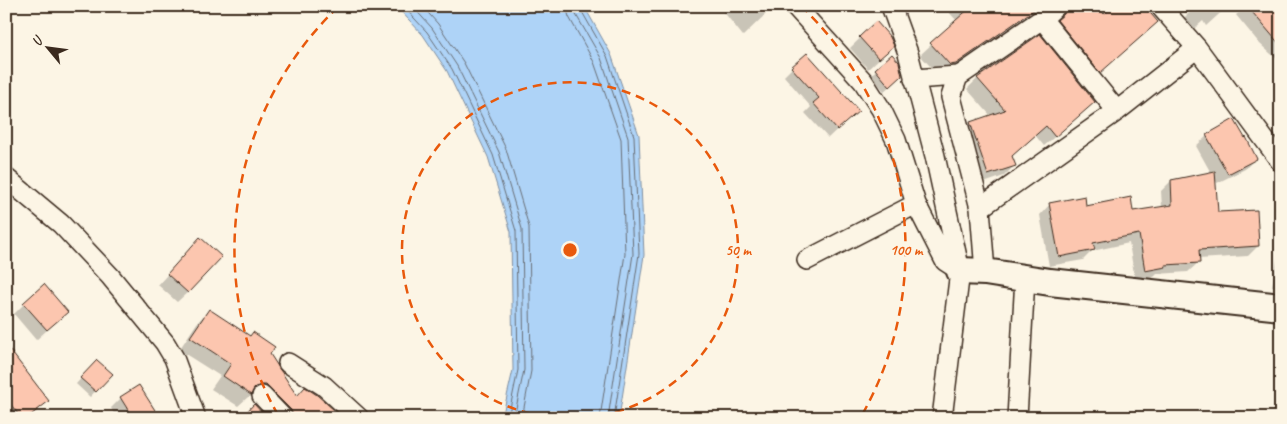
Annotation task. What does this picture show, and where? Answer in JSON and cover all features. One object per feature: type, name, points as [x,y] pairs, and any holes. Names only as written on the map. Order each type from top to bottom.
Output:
[{"type":"street","points":[[795,6],[863,81],[881,109],[896,140],[916,204],[945,261],[960,271],[985,272],[1281,307]]},
{"type":"street","points":[[891,6],[908,53],[935,156],[960,271],[942,418]]},
{"type":"street","points":[[1160,6],[1197,48],[1281,162]]},
{"type":"street","points":[[914,79],[958,76],[970,70],[1049,12],[1117,111]]},
{"type":"street","points":[[980,208],[1117,111],[1197,48]]},
{"type":"street","points":[[958,76],[951,97],[980,208],[985,272]]},
{"type":"street","points":[[10,186],[60,224],[104,269],[166,343],[174,358],[196,418]]},
{"type":"street","points":[[807,260],[916,204]]},
{"type":"street","points":[[1017,418],[1025,278]]},
{"type":"street","points":[[288,363],[324,386],[359,418]]},
{"type":"street","points":[[262,396],[283,418]]},
{"type":"water","points":[[396,6],[584,6],[611,54],[639,135],[644,255],[619,418],[502,418],[513,370],[511,232],[488,157],[447,71],[423,35]]},
{"type":"building","points":[[972,6],[1038,7],[956,64],[950,65],[930,43]]},
{"type":"building","points":[[1067,6],[1097,6],[1104,14],[1113,6],[1144,6],[1158,22],[1100,73],[1057,20],[1064,14]]},
{"type":"building","points":[[1247,6],[1281,6],[1281,46]]},
{"type":"building","points":[[876,21],[890,37],[894,46],[879,59],[859,37]]},
{"type":"building","points":[[1040,34],[1095,102],[1055,137],[1046,126],[1012,156],[1016,166],[988,175],[970,122],[1005,110],[977,78]]},
{"type":"building","points":[[807,53],[859,111],[837,130],[813,103],[819,98],[791,67]]},
{"type":"building","points":[[892,54],[899,62],[902,76],[890,87],[875,69]]},
{"type":"building","points":[[1234,119],[1257,159],[1228,174],[1206,135]]},
{"type":"building","points":[[1215,171],[1218,212],[1257,210],[1259,246],[1199,250],[1200,263],[1165,265],[1166,267],[1145,271],[1139,234],[1093,243],[1095,250],[1059,257],[1049,203],[1085,196],[1086,206],[1131,197],[1133,211],[1172,205],[1171,180]]},
{"type":"building","points":[[200,237],[222,257],[188,293],[167,274]]},
{"type":"building","points":[[44,284],[68,312],[47,330],[23,303]]},
{"type":"building","points":[[209,309],[250,336],[253,332],[275,347],[270,354],[297,396],[305,387],[317,395],[334,410],[328,418],[294,418],[291,410],[266,385],[260,385],[255,388],[251,395],[223,376],[231,364],[190,337]]},
{"type":"building","points":[[6,345],[49,401],[27,418],[21,418],[6,398]]},
{"type":"building","points":[[97,360],[113,374],[96,392],[80,378]]},
{"type":"building","points":[[139,385],[160,418],[133,418],[120,397]]},
{"type":"building","points":[[254,404],[267,418],[241,418]]}]
